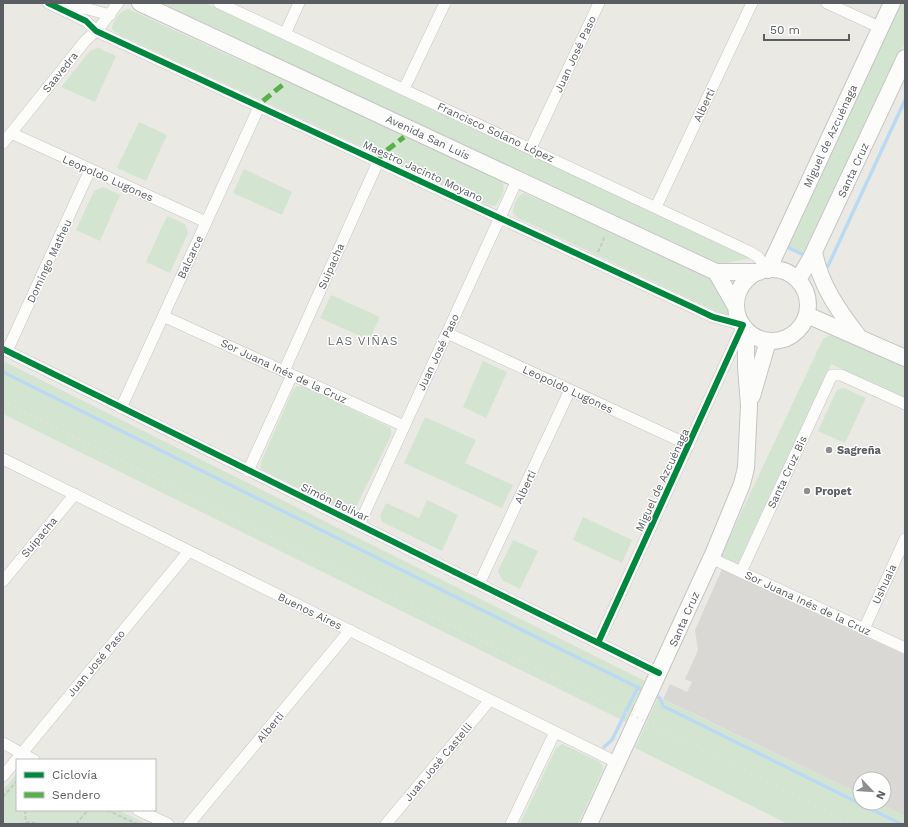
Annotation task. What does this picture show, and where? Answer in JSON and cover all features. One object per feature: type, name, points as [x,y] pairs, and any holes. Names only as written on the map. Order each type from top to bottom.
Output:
[{"type":"main road","name":"Avenida San Luis","points":[[140,3],[518,178],[716,272],[764,271],[776,269],[788,273],[798,280]]},
{"type":"main road","name":"Miguel de Azcuénaga","points":[[764,271],[892,3]]},
{"type":"main road","name":"Santa Cruz","points":[[798,280],[814,252],[905,58]]},
{"type":"main road","points":[[814,252],[818,270],[829,294],[859,337]]},
{"type":"main road","points":[[736,307],[738,295],[743,284],[752,275],[764,271]]},
{"type":"main road","points":[[716,272],[736,307],[739,319],[745,327],[756,337],[768,341],[781,340],[792,335],[801,326],[807,315],[808,302],[805,290],[798,280]]},
{"type":"main road","points":[[807,315],[905,358]]},
{"type":"main road","name":"Santa Cruz","points":[[589,824],[711,558],[744,479],[746,468],[749,405],[745,327]]},
{"type":"main road","name":"Santa Cruz","points":[[749,405],[768,341]]},
{"type":"street","points":[[48,3],[89,23],[96,31]]},
{"type":"street","points":[[66,3],[110,15]]},
{"type":"street","name":"Saavedra","points":[[3,143],[85,41],[110,15],[118,3]]},
{"type":"street","name":"Francisco Solano López","points":[[218,3],[531,148],[750,252],[758,257],[764,271]]},
{"type":"street","points":[[285,34],[299,3]]},
{"type":"street","points":[[404,90],[445,3]]},
{"type":"street","name":"Juan José Paso","points":[[531,148],[599,3]]},
{"type":"street","name":"Alberti","points":[[656,207],[752,3]]},
{"type":"street","points":[[827,3],[881,28]]},
{"type":"street","name":"Maestro Jacinto Moyano","points":[[96,31],[713,317],[745,327]]},
{"type":"street","name":"Balcarce","points":[[121,408],[260,107]]},
{"type":"street","name":"Leopoldo Lugones","points":[[11,134],[206,222]]},
{"type":"street","name":"Suipacha","points":[[248,471],[378,162]]},
{"type":"street","name":"Domingo Matheu","points":[[5,350],[90,170]]},
{"type":"street","name":"Juan José Paso","points":[[359,525],[518,178]]},
{"type":"street","name":"Sor Juana Inés de la Cruz","points":[[163,316],[404,426]]},
{"type":"street","name":"Miguel de Azcuénaga","points":[[598,643],[745,327]]},
{"type":"street","name":"Leopoldo Lugones","points":[[447,333],[689,445]]},
{"type":"street","name":"Simón Bolívar","points":[[5,350],[659,673]]},
{"type":"street","name":"Santa Cruz Bis","points":[[741,572],[829,379],[834,374],[841,375],[905,404]]},
{"type":"street","name":"Alberti","points":[[479,584],[570,390]]},
{"type":"street","name":"Buenos Aires","points":[[3,459],[618,763]]},
{"type":"street","name":"Suipacha","points":[[3,581],[75,494]]},
{"type":"street","name":"Ushuaia","points":[[864,629],[905,539]]},
{"type":"street","name":"Juan José Paso","points":[[17,759],[189,551]]},
{"type":"street","name":"Sor Juana Inés de la Cruz","points":[[711,558],[905,648]]},
{"type":"street","name":"Alberti","points":[[189,824],[350,630]]},
{"type":"street","name":"Juan José Castelli","points":[[386,824],[490,700]]},
{"type":"street","points":[[511,824],[555,732]]},
{"type":"street","points":[[3,743],[32,759]]},
{"type":"street","name":"Juan José Paso","points":[[3,776],[16,760]]},
{"type":"street","points":[[140,811],[168,824]]},
{"type":"path","points":[[593,262],[606,233]]},
{"type":"path","points":[[3,797],[16,782]]},
{"type":"path","points":[[25,811],[26,823]]},
{"type":"path","points":[[76,824],[87,811]]},
{"type":"path","points":[[109,811],[137,824]]},
{"type":"path","points":[[20,824],[41,824]]},
{"type":"shaded area","points":[[722,569],[905,655],[905,816],[892,810],[892,771],[852,771],[852,790],[663,699],[670,684],[687,692],[692,682],[685,679],[698,650],[695,630]]},
{"type":"green space","points":[[159,3],[205,3],[752,258],[720,264]]},
{"type":"green space","points":[[900,3],[905,3],[905,43],[806,256],[787,247]]},
{"type":"green space","points":[[128,9],[500,179],[504,189],[503,193],[495,206],[488,205],[116,33],[112,29],[113,23],[119,14]]},
{"type":"green space","points":[[98,48],[116,56],[95,102],[61,87],[90,51]]},
{"type":"green space","points":[[139,122],[167,135],[146,181],[117,168]]},
{"type":"green space","points":[[244,169],[292,192],[282,215],[233,193]]},
{"type":"green space","points":[[103,187],[120,195],[100,241],[76,230],[94,191]]},
{"type":"green space","points":[[524,193],[715,279],[731,318],[518,218],[513,213],[514,207],[517,198]]},
{"type":"green space","points":[[167,216],[185,224],[188,233],[170,273],[146,262]]},
{"type":"green space","points":[[331,295],[380,317],[369,340],[320,318]]},
{"type":"green space","points":[[832,334],[905,367],[905,398],[831,364],[733,574],[716,566],[823,339]]},
{"type":"green space","points":[[3,361],[645,681],[626,722],[3,414]]},
{"type":"green space","points":[[483,361],[507,372],[486,418],[463,407]]},
{"type":"green space","points":[[297,386],[304,387],[391,428],[391,436],[354,511],[347,511],[260,468],[261,462],[293,390]]},
{"type":"green space","points":[[844,388],[866,398],[845,443],[818,431],[837,390]]},
{"type":"green space","points":[[425,417],[476,440],[465,463],[513,485],[502,508],[404,463]]},
{"type":"green space","points":[[427,500],[458,515],[442,551],[382,522],[380,515],[386,503],[419,518]]},
{"type":"green space","points":[[583,517],[632,540],[622,563],[573,540]]},
{"type":"green space","points":[[513,540],[538,551],[520,589],[502,580],[498,571]]},
{"type":"green space","points":[[658,697],[852,790],[852,811],[892,811],[892,810],[905,816],[905,824],[788,824],[635,748]]},
{"type":"green space","points":[[562,744],[598,761],[603,766],[602,772],[578,824],[520,824],[556,748]]},
{"type":"green space","points":[[16,775],[16,811],[120,811],[147,824],[3,824],[3,790]]},
{"type":"waterway","points":[[823,264],[828,266],[905,100]]},
{"type":"waterway","points":[[785,246],[806,256]]},
{"type":"waterway","points":[[3,372],[645,691]]},
{"type":"waterway","points":[[604,747],[612,740],[638,687]]},
{"type":"waterway","points":[[653,694],[660,698],[663,706],[901,824]]},
{"type":"railway","points":[[3,402],[851,824]]},
{"type":"marked path","points":[[263,101],[286,82]]},
{"type":"marked path","points":[[378,162],[382,154],[404,137]]},
{"type":"cycle path","points":[[48,3],[86,21],[96,31],[713,317],[743,325],[598,643]]},
{"type":"cycle path","points":[[3,349],[659,673]]},
{"type":"place","name":"Sagreña","points":[[829,450]]},
{"type":"place","name":"Propet","points":[[807,491]]},
{"type":"district","name":"LAS VIÑAS","points":[[363,341]]}]
